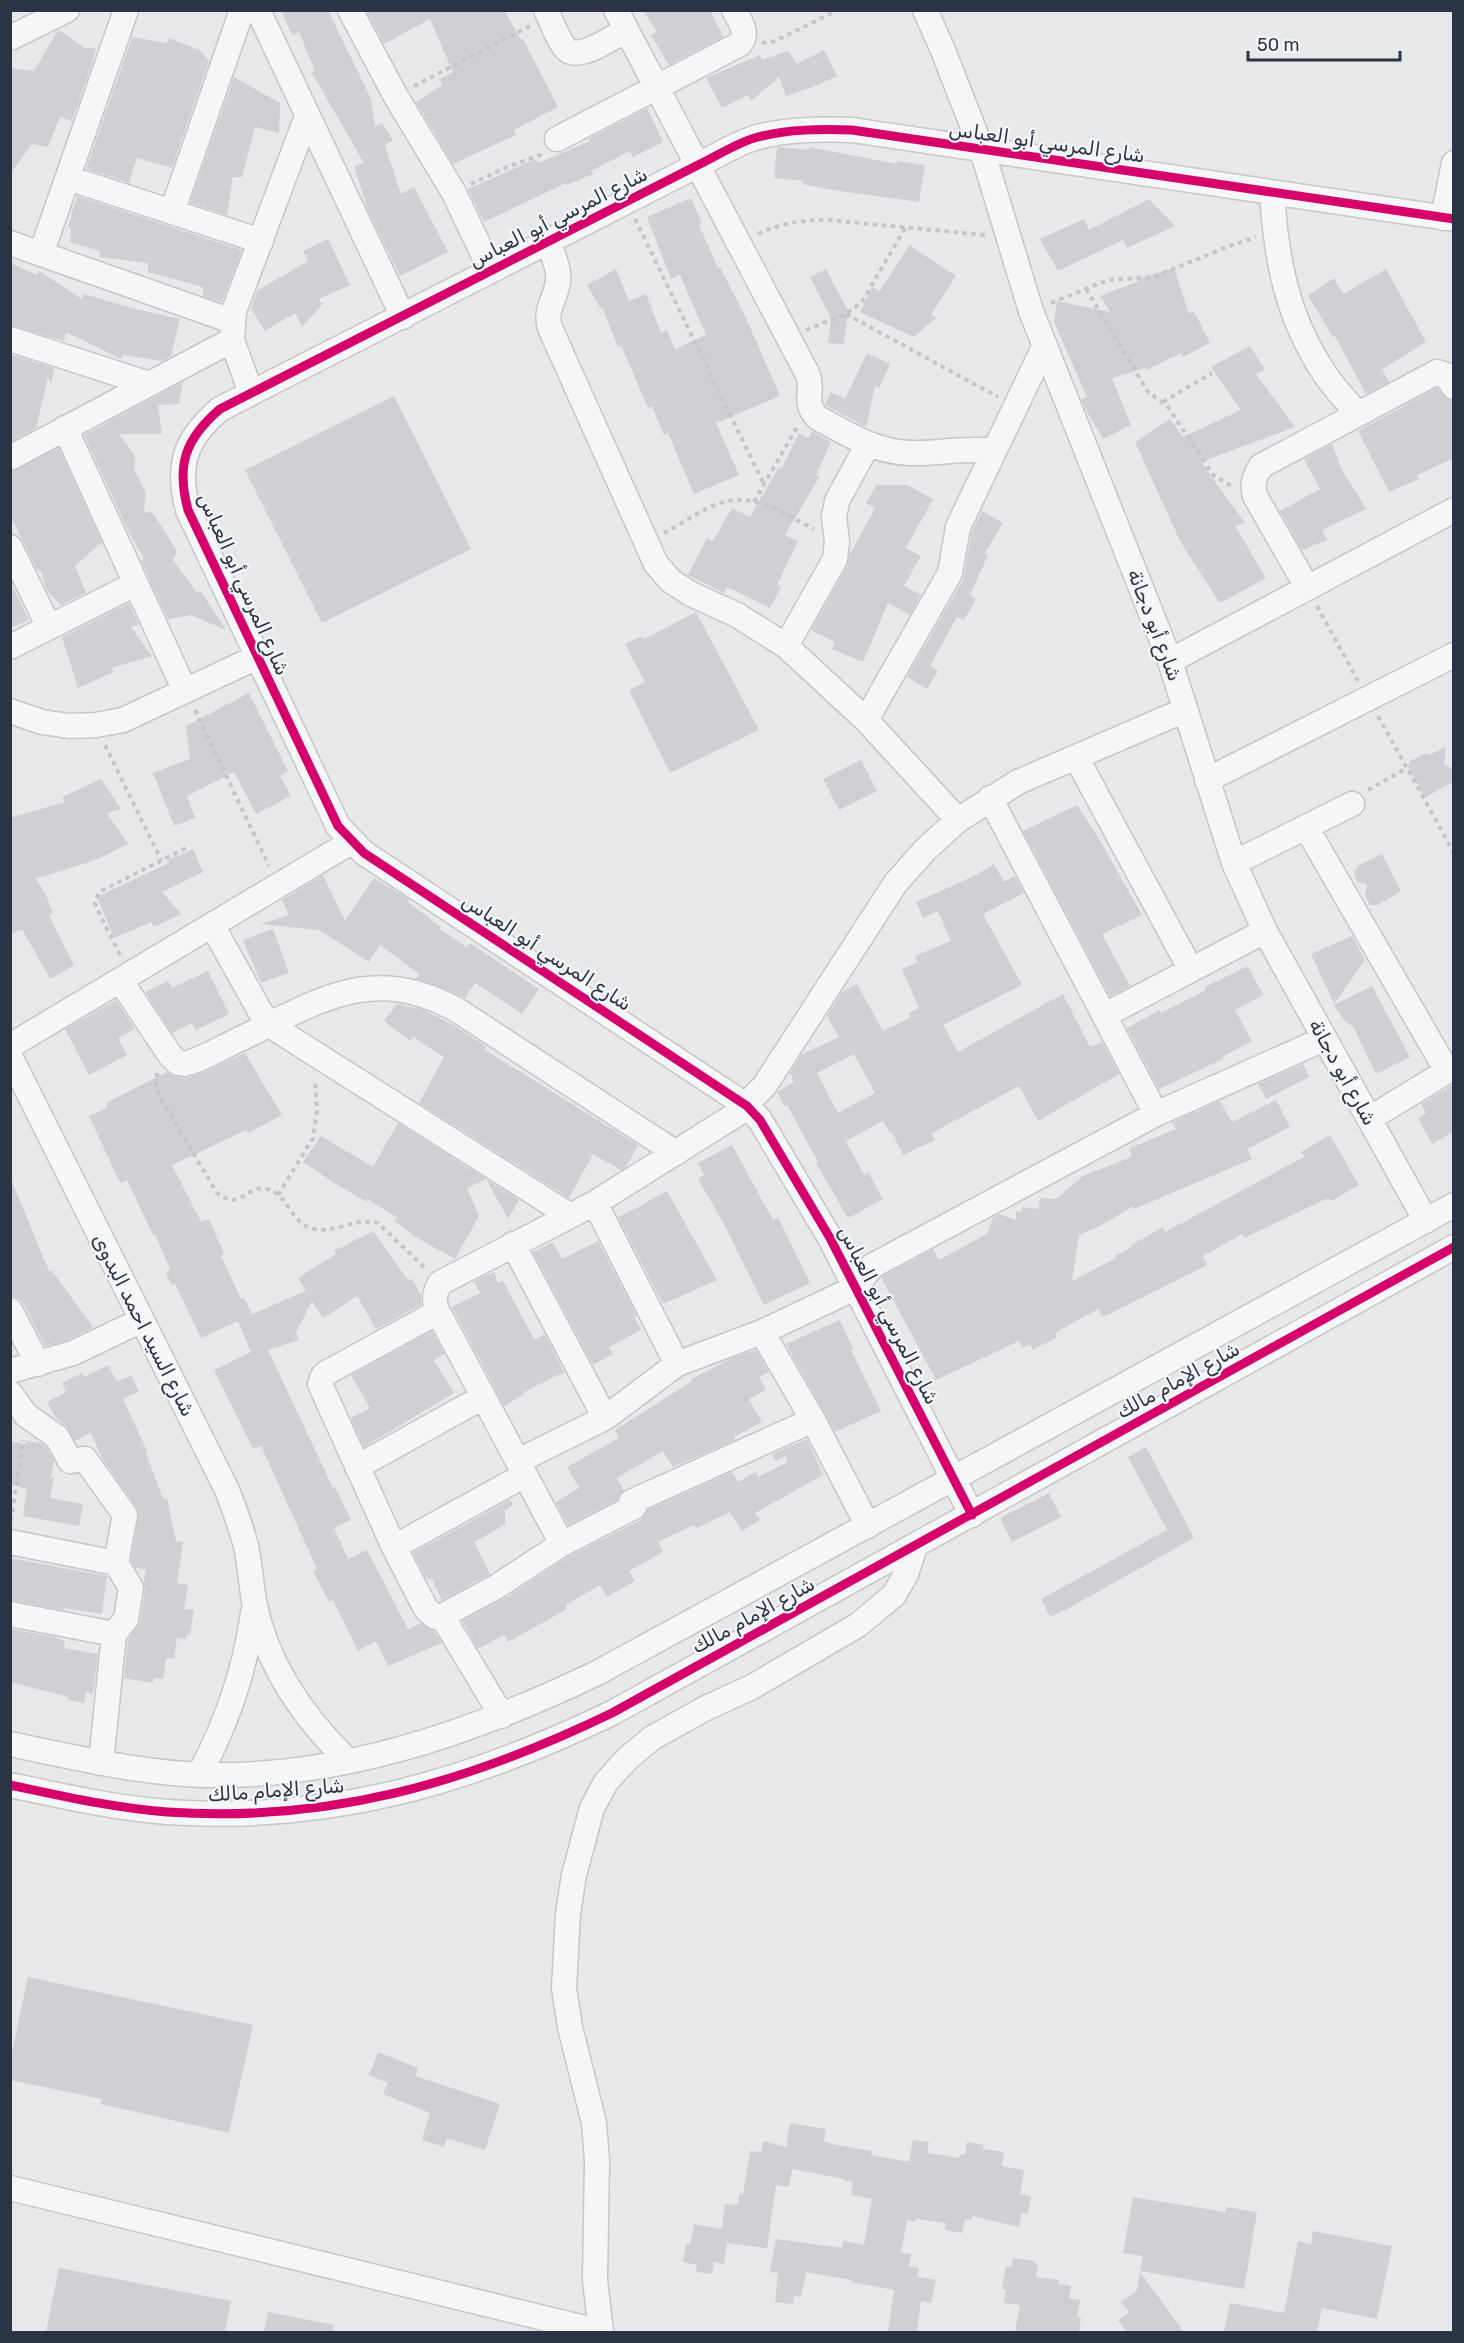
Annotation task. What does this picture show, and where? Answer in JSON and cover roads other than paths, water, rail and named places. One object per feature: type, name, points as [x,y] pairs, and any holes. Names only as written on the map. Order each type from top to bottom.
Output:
[{"type":"street","points":[[10,38],[67,10]]},
{"type":"street","points":[[41,254],[126,10]]},
{"type":"street","points":[[172,212],[242,10]]},
{"type":"street","points":[[258,10],[403,317]]},
{"type":"street","points":[[350,10],[396,95],[454,193],[491,271]]},
{"type":"street","points":[[557,139],[736,47],[743,40],[744,29],[734,10]]},
{"type":"street","name":"شارع أبو دجانة","points":[[925,10],[982,150],[1031,311],[1170,661],[1234,864],[1264,931],[1426,1221]]},
{"type":"street","points":[[548,14],[564,47],[577,54],[621,20],[810,380],[809,406],[818,418],[883,450],[909,453],[964,448],[994,451]]},
{"type":"street","points":[[251,393],[232,330],[261,241],[308,116]]},
{"type":"street","name":"شارع المرسي أبو العباس","points":[[972,1515],[801,1187],[760,1120],[747,1106],[364,853],[338,826],[188,510],[182,488],[183,465],[190,443],[203,424],[220,409],[698,165],[756,137],[788,131],[852,130],[1448,218]]},
{"type":"street","points":[[1448,218],[1453,170]]},
{"type":"street","points":[[68,178],[261,241]]},
{"type":"street","points":[[1272,193],[1274,232],[1283,282],[1300,330],[1325,374],[1357,413]]},
{"type":"street","points":[[10,243],[232,330]]},
{"type":"street","points":[[549,243],[558,281],[548,310],[547,318],[550,328],[656,564],[671,581],[691,594],[737,615],[786,646],[866,720],[958,820]]},
{"type":"street","points":[[10,459],[149,384],[232,330]]},
{"type":"street","points":[[10,339],[149,384]]},
{"type":"street","points":[[866,720],[950,573],[958,527],[1045,345]]},
{"type":"street","points":[[1307,587],[1255,496],[1253,486],[1255,475],[1261,466],[1437,372],[1446,375],[1454,387]]},
{"type":"street","points":[[65,428],[186,691]]},
{"type":"street","points":[[786,646],[835,559],[834,517],[837,501],[868,444]]},
{"type":"street","points":[[1170,661],[1454,510]]},
{"type":"street","points":[[10,547],[49,627]]},
{"type":"street","points":[[10,646],[135,584]]},
{"type":"street","points":[[1207,780],[1454,655]]},
{"type":"street","points":[[10,711],[42,722],[69,726],[96,725],[123,720],[257,657]]},
{"type":"street","points":[[562,1544],[438,1312],[434,1299],[440,1283],[595,1203],[747,1106],[765,1085],[895,884],[925,850],[958,820],[1018,782],[1185,710]]},
{"type":"street","points":[[1076,758],[1191,970]]},
{"type":"street","points":[[990,798],[1156,1114]]},
{"type":"street","points":[[1234,864],[1352,804]]},
{"type":"street","points":[[1306,827],[1450,1069],[1369,1119]]},
{"type":"street","points":[[10,1046],[351,842]]},
{"type":"street","points":[[212,925],[261,1013],[271,1024],[569,1215]]},
{"type":"street","points":[[1105,1015],[1264,931]]},
{"type":"street","points":[[124,977],[174,1060],[184,1064],[338,993],[358,988],[399,988],[419,993],[457,1010],[676,1152]]},
{"type":"street","points":[[394,1548],[605,1418],[677,1364],[762,1332],[855,1288],[872,1266],[1156,1114],[1324,1038]]},
{"type":"street","name":"شارع السيد احمد البدوى","points":[[10,1056],[227,1490],[246,1545],[254,1601],[264,1638],[279,1672],[298,1705],[315,1727],[348,1761]]},
{"type":"street","points":[[595,1203],[677,1364]]},
{"type":"street","name":"شارع الإمام مالك","points":[[10,1743],[144,1770],[198,1774],[278,1772],[348,1761],[415,1745],[502,1716],[597,1673],[1454,1205]]},
{"type":"street","points":[[513,1244],[605,1418]]},
{"type":"street","name":"شارع الإمام مالك","points":[[10,1785],[98,1803],[165,1811],[233,1814],[312,1809],[368,1801],[434,1785],[525,1753],[612,1713],[1454,1247]]},
{"type":"street","points":[[10,1310],[38,1364]]},
{"type":"street","points":[[438,1312],[323,1376],[321,1380],[322,1389],[394,1548],[426,1609],[435,1617],[442,1616],[496,1587],[562,1544],[634,1507],[631,1502],[813,1420]]},
{"type":"street","points":[[10,1371],[73,1353],[142,1320]]},
{"type":"street","points":[[762,1332],[813,1420],[868,1526]]},
{"type":"street","points":[[10,1393],[26,1415],[57,1437],[70,1461],[85,1459],[125,1515],[116,1563],[131,1588],[126,1619],[114,1634],[101,1763]]},
{"type":"street","points":[[357,1467],[483,1397]]},
{"type":"street","points":[[10,1542],[116,1563]]},
{"type":"street","points":[[10,2188],[601,2332],[595,2280],[597,2160],[594,2123],[570,2026],[564,1988],[565,1945],[574,1875],[592,1808],[606,1782],[627,1759],[652,1738],[706,1708],[752,1687],[858,1625],[894,1595],[906,1575],[915,1546]]},
{"type":"street","name":"شارع السيد احمد البدوى","points":[[198,1774],[231,1708],[242,1674],[254,1601]]},
{"type":"street","points":[[10,1614],[114,1634]]},
{"type":"street","points":[[442,1616],[502,1716]]}]
